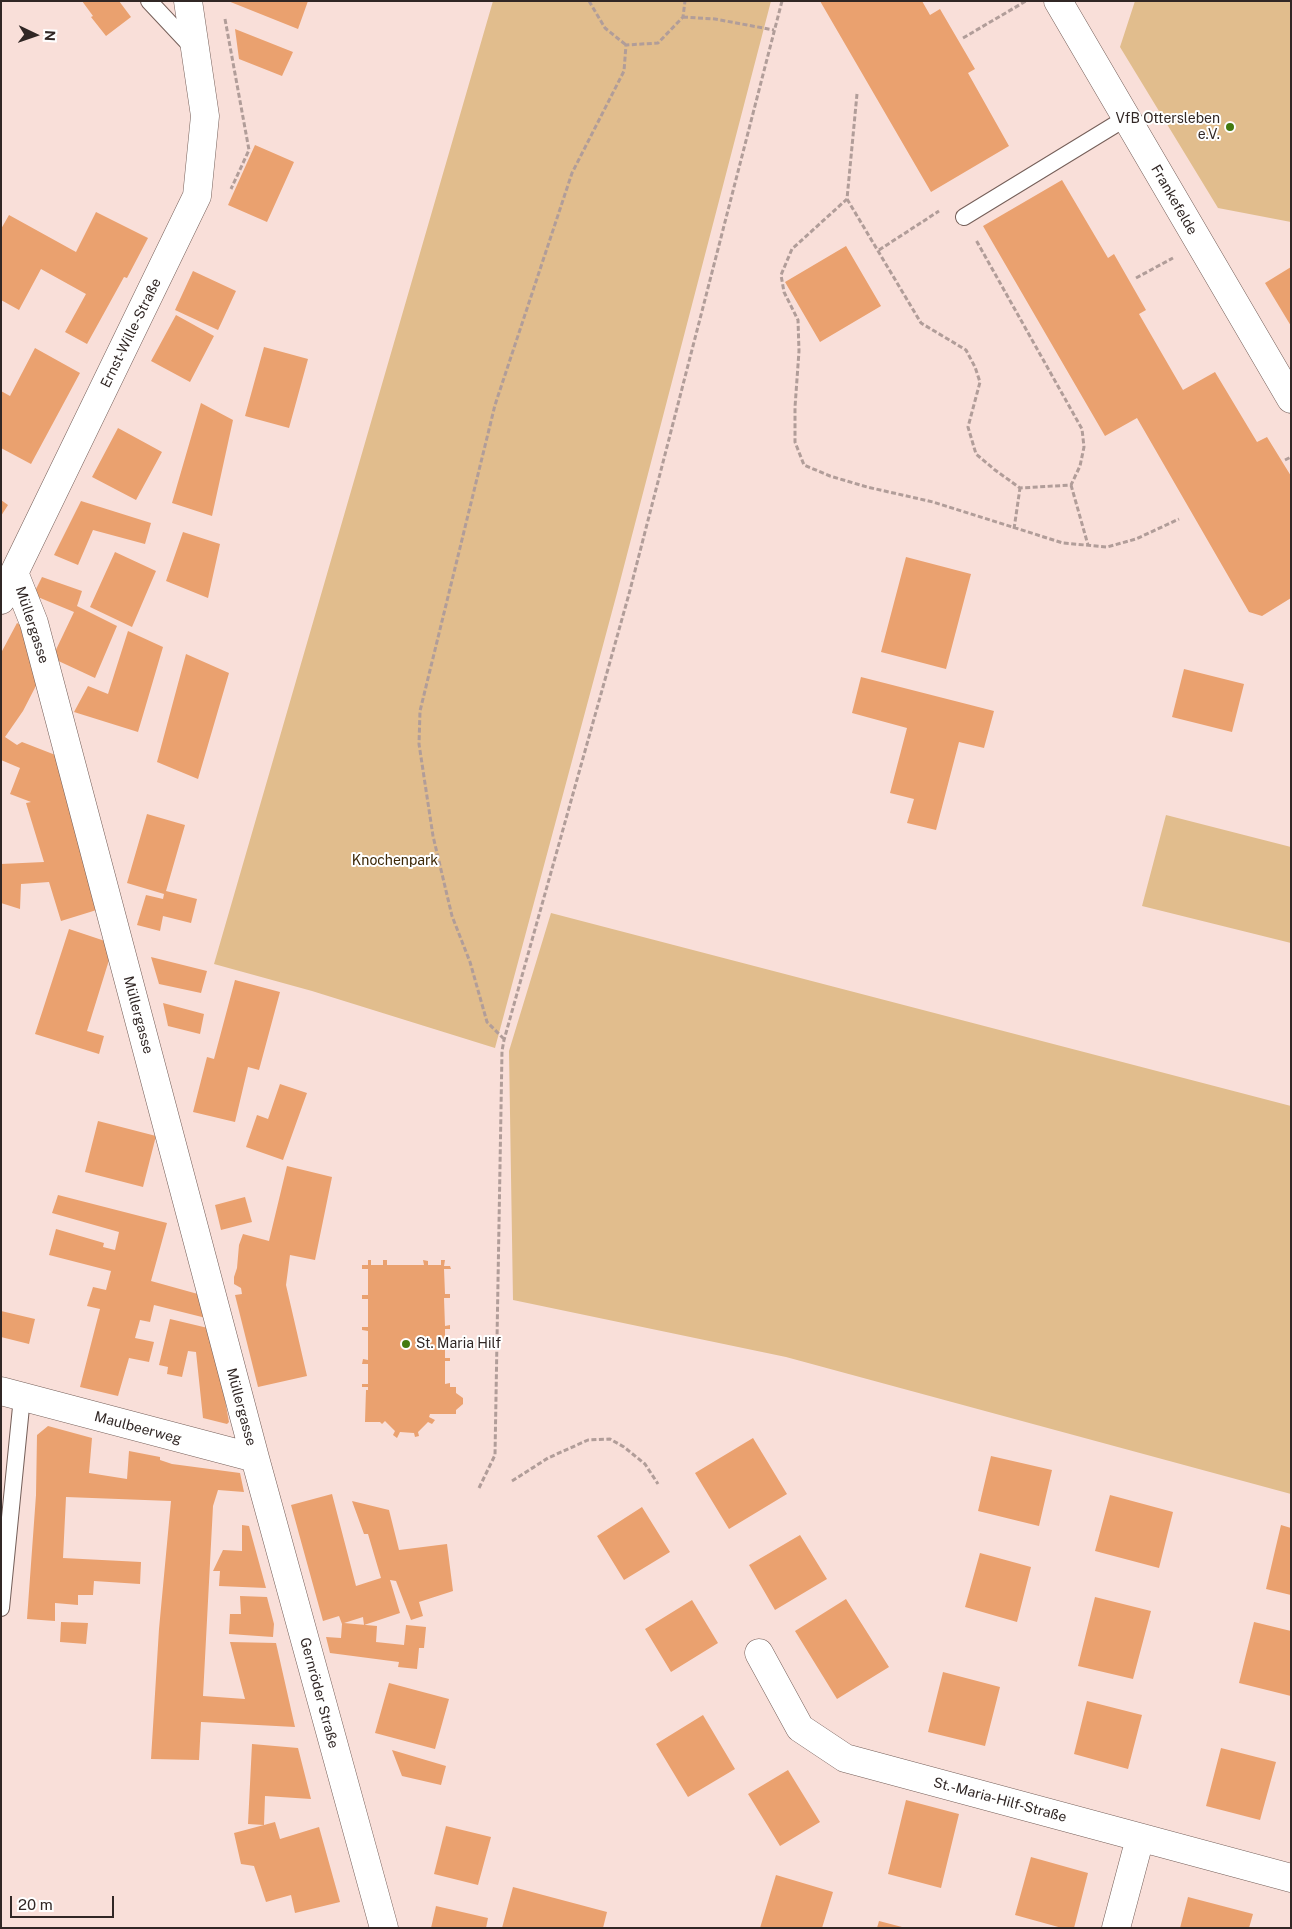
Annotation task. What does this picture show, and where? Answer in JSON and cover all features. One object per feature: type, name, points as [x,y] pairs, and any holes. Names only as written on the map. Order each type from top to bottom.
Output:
[{"type":"street","name":"Ernst-Wille-Straße","points":[[1,600],[197,196],[205,116],[188,1]]},
{"type":"street","name":"Frankefelde","points":[[1058,1],[1291,399]]},
{"type":"street","name":"Müllergasse","points":[[15,574],[34,623],[255,1458]]},
{"type":"street","name":"Maulbeerweg","points":[[12,1394],[255,1458]]},
{"type":"street","name":"Gernröder Straße","points":[[255,1458],[384,1928]]},
{"type":"street","name":"St.-Maria-Hilf-Straße","points":[[759,1653],[800,1728],[845,1758],[1291,1878]]},
{"type":"street","points":[[1116,1928],[1140,1838]]},
{"type":"lane","points":[[149,1],[196,52]]},
{"type":"lane","points":[[964,217],[1126,118]]},
{"type":"lane","name":"Maulbeerweg","points":[[1,1608],[12,1394]]},
{"type":"path","points":[[589,1],[605,28],[626,46],[658,43],[683,17],[685,1]]},
{"type":"path","points":[[479,1488],[494,1455],[502,1060],[504,1040],[629,594],[782,1]]},
{"type":"path","points":[[963,38],[1026,1]]},
{"type":"path","points":[[683,17],[715,19],[774,30]]},
{"type":"path","points":[[504,1040],[487,1022],[470,962],[452,916],[433,836],[418,744],[420,711],[495,405],[572,173],[624,71],[626,46]]},
{"type":"path","points":[[857,94],[847,199],[921,323],[966,350],[975,367],[980,382],[968,427],[976,454],[1020,488],[1071,485]]},
{"type":"path","points":[[847,199],[792,249],[781,275],[784,292],[798,320],[799,351],[794,407],[795,442],[804,465],[830,476],[867,487],[933,502],[1063,543],[1107,547],[1136,539],[1179,520]]},
{"type":"path","points":[[878,250],[948,205],[964,217],[1082,429],[1084,447],[1080,466],[1071,485],[1088,545]]},
{"type":"path","points":[[1136,278],[1180,254]]},
{"type":"path","points":[[1285,460],[1291,457]]},
{"type":"path","points":[[1014,529],[1020,488]]},
{"type":"path","points":[[512,1481],[548,1458],[588,1440],[610,1439],[624,1447],[645,1464],[658,1484]]},
{"type":"green space","name":"Knochenpark","points":[[493,1],[771,1],[617,593],[495,1048],[312,991],[214,964]]},
{"type":"green space","name":"VfB Ottersleben e.V.","points":[[1135,1],[1291,1],[1291,222],[1218,208],[1120,47]]},
{"type":"green space","points":[[1166,815],[1291,847],[1291,943],[1142,906]]},
{"type":"green space","points":[[551,913],[1291,1106],[1291,1494],[786,1357],[513,1300],[509,1051]]},
{"type":"building","points":[[82,1],[119,1],[131,17],[106,36],[91,17],[93,16]]},
{"type":"building","points":[[228,1],[308,1],[298,29]]},
{"type":"building","points":[[820,1],[922,1],[930,15],[940,9],[975,69],[968,73],[1009,146],[931,192]]},
{"type":"building","points":[[235,29],[293,52],[282,76],[239,59]]},
{"type":"building","points":[[255,145],[294,162],[267,222],[228,205]]},
{"type":"building","points":[[1062,180],[1108,258],[1114,254],[1146,310],[1139,314],[1183,390],[1215,372],[1257,442],[1267,437],[1291,476],[1291,598],[1262,616],[1249,612],[1137,418],[1105,436],[983,226]]},
{"type":"building","points":[[96,212],[148,238],[127,278],[124,277],[87,344],[65,332],[86,294],[41,269],[19,310],[1,300],[1,229],[9,215],[76,252]]},
{"type":"building","points":[[846,246],[881,306],[820,342],[785,282]]},
{"type":"building","points":[[1291,267],[1291,326],[1265,283]]},
{"type":"building","points":[[193,271],[236,291],[218,330],[175,310]]},
{"type":"building","points":[[176,315],[214,336],[190,382],[151,361]]},
{"type":"building","points":[[264,347],[308,359],[289,428],[245,416]]},
{"type":"building","points":[[35,348],[80,373],[31,464],[1,448],[1,391],[10,396]]},
{"type":"building","points":[[201,403],[233,420],[212,516],[172,503]]},
{"type":"building","points":[[118,428],[162,452],[136,500],[92,477]]},
{"type":"building","points":[[1,500],[8,505],[1,516]]},
{"type":"building","points":[[81,501],[151,523],[145,544],[93,530],[78,565],[54,555]]},
{"type":"building","points":[[183,532],[220,544],[208,598],[166,581]]},
{"type":"building","points":[[115,552],[156,571],[132,627],[90,607]]},
{"type":"building","points":[[906,557],[971,574],[946,669],[881,652]]},
{"type":"building","points":[[42,577],[82,591],[77,606],[117,626],[95,678],[52,658],[74,612],[33,595]]},
{"type":"building","points":[[17,623],[29,630],[41,676],[23,711],[5,737],[17,745],[22,742],[58,756],[103,908],[61,921],[49,882],[21,884],[20,909],[1,903],[1,864],[44,862],[26,803],[31,802],[10,794],[20,768],[1,760],[1,653]]},
{"type":"building","points":[[128,631],[163,647],[138,732],[74,712],[88,686],[108,694]]},
{"type":"building","points":[[186,654],[229,673],[198,779],[157,762]]},
{"type":"building","points":[[1184,669],[1244,684],[1232,732],[1172,717]]},
{"type":"building","points":[[861,677],[994,711],[984,748],[959,742],[936,830],[907,823],[914,799],[890,793],[907,728],[852,713]]},
{"type":"building","points":[[147,814],[185,825],[166,891],[197,899],[191,923],[163,916],[160,931],[137,925],[146,895],[163,899],[164,894],[127,883]]},
{"type":"building","points":[[69,929],[114,944],[87,1031],[104,1036],[99,1054],[35,1034]]},
{"type":"building","points":[[151,957],[207,971],[201,993],[159,984]]},
{"type":"building","points":[[235,980],[280,992],[259,1070],[248,1067],[235,1122],[193,1112],[207,1057],[214,1059]]},
{"type":"building","points":[[163,1003],[204,1014],[200,1034],[168,1026]]},
{"type":"building","points":[[280,1084],[307,1093],[283,1160],[246,1147],[257,1115],[268,1119]]},
{"type":"building","points":[[98,1121],[156,1136],[143,1187],[85,1172]]},
{"type":"building","points":[[287,1166],[332,1177],[315,1260],[290,1255],[286,1285],[307,1376],[258,1387],[235,1295],[242,1294],[241,1288],[234,1284],[234,1277],[237,1268],[239,1245],[243,1234],[269,1241]]},
{"type":"building","points":[[58,1195],[167,1223],[151,1281],[205,1296],[210,1319],[154,1305],[150,1322],[140,1320],[135,1338],[154,1342],[149,1362],[129,1358],[118,1396],[80,1387],[100,1309],[87,1306],[93,1287],[106,1290],[111,1271],[49,1255],[56,1229],[104,1243],[103,1247],[115,1250],[119,1232],[52,1213]]},
{"type":"building","points":[[245,1197],[252,1222],[221,1230],[215,1205]]},
{"type":"building","name":"St. Maria Hilf","points":[[368,1260],[371,1260],[371,1265],[383,1265],[383,1260],[387,1260],[387,1265],[424,1265],[423,1260],[428,1261],[428,1265],[441,1265],[441,1260],[445,1260],[444,1266],[450,1266],[451,1269],[444,1269],[445,1294],[450,1294],[450,1298],[444,1298],[445,1326],[450,1325],[450,1329],[445,1329],[445,1358],[450,1358],[450,1361],[445,1361],[445,1384],[450,1383],[450,1387],[456,1387],[456,1393],[463,1398],[463,1404],[456,1410],[456,1414],[430,1414],[429,1417],[435,1420],[432,1424],[428,1422],[418,1432],[419,1436],[415,1437],[414,1433],[400,1432],[397,1438],[393,1435],[395,1431],[385,1421],[382,1424],[380,1422],[365,1422],[366,1390],[368,1390],[368,1387],[362,1387],[362,1384],[368,1384],[368,1364],[362,1364],[363,1359],[368,1360],[368,1331],[362,1330],[362,1327],[368,1327],[368,1299],[362,1299],[362,1295],[368,1295],[368,1269],[362,1269],[362,1265],[368,1265]]},
{"type":"building","points":[[1,1311],[35,1319],[29,1344],[1,1337]]},
{"type":"building","points":[[170,1319],[212,1329],[229,1422],[227,1424],[203,1418],[196,1352],[188,1351],[182,1377],[167,1374],[168,1367],[159,1365]]},
{"type":"building","points":[[48,1426],[92,1438],[89,1473],[127,1479],[129,1451],[160,1457],[160,1460],[172,1464],[240,1473],[244,1492],[218,1490],[213,1506],[203,1696],[245,1699],[230,1642],[276,1643],[295,1727],[201,1722],[199,1760],[151,1759],[159,1629],[171,1501],[66,1497],[63,1558],[141,1562],[140,1584],[94,1581],[93,1595],[78,1595],[78,1605],[55,1603],[55,1621],[27,1619],[36,1495],[37,1435]]},
{"type":"building","points":[[753,1438],[787,1494],[729,1529],[695,1473]]},
{"type":"building","points":[[991,1456],[1052,1470],[1039,1526],[978,1511]]},
{"type":"building","points":[[332,1494],[356,1586],[381,1578],[368,1534],[364,1534],[352,1501],[389,1510],[399,1550],[447,1544],[453,1591],[419,1602],[423,1616],[411,1620],[396,1581],[390,1580],[400,1613],[364,1625],[377,1626],[376,1642],[404,1645],[406,1625],[426,1627],[424,1648],[419,1648],[417,1669],[398,1667],[399,1662],[330,1653],[326,1637],[341,1638],[342,1624],[339,1616],[323,1621],[291,1505]],"holes":[[[363,1617],[364,1625],[344,1623]]]},
{"type":"building","points":[[1110,1495],[1173,1512],[1159,1568],[1095,1551]]},
{"type":"building","points":[[642,1507],[670,1552],[624,1580],[597,1536]]},
{"type":"building","points":[[242,1525],[249,1526],[266,1588],[219,1586],[220,1571],[213,1571],[223,1550],[242,1551]]},
{"type":"building","points":[[1281,1525],[1291,1528],[1291,1595],[1266,1589]]},
{"type":"building","points":[[800,1535],[827,1579],[775,1610],[749,1565]]},
{"type":"building","points":[[980,1553],[1031,1567],[1017,1622],[965,1607]]},
{"type":"building","points":[[240,1596],[267,1597],[274,1624],[273,1637],[229,1634],[230,1614],[241,1614]]},
{"type":"building","points":[[1095,1597],[1151,1611],[1133,1679],[1078,1666]]},
{"type":"building","points":[[846,1599],[889,1667],[837,1699],[795,1631]]},
{"type":"building","points":[[692,1600],[718,1643],[671,1672],[645,1629]]},
{"type":"building","points":[[61,1622],[88,1623],[86,1644],[60,1642]]},
{"type":"building","points":[[1254,1622],[1291,1631],[1291,1696],[1239,1683]]},
{"type":"building","points":[[943,1672],[1000,1687],[985,1746],[928,1732]]},
{"type":"building","points":[[389,1683],[449,1699],[435,1749],[375,1733]]},
{"type":"building","points":[[1087,1701],[1142,1715],[1128,1769],[1074,1754]]},
{"type":"building","points":[[703,1715],[735,1769],[688,1797],[656,1744]]},
{"type":"building","points":[[252,1744],[298,1748],[311,1799],[265,1796],[264,1825],[248,1824]]},
{"type":"building","points":[[1221,1748],[1276,1762],[1260,1820],[1206,1806]]},
{"type":"building","points":[[392,1750],[446,1766],[441,1785],[402,1776]]},
{"type":"building","points":[[788,1770],[820,1822],[780,1846],[748,1794]]},
{"type":"building","points":[[906,1800],[959,1814],[941,1888],[888,1874]]},
{"type":"building","points":[[275,1822],[280,1839],[319,1827],[340,1902],[295,1913],[291,1895],[266,1902],[254,1866],[241,1864],[234,1833]]},
{"type":"building","points":[[446,1826],[491,1837],[478,1885],[434,1874]]},
{"type":"building","points":[[1031,1857],[1088,1873],[1074,1928],[1062,1928],[1015,1915]]},
{"type":"building","points":[[776,1875],[833,1892],[822,1928],[760,1928]]},
{"type":"building","points":[[513,1887],[607,1912],[603,1928],[502,1928]]},
{"type":"building","points":[[1188,1897],[1253,1914],[1249,1928],[1180,1928]]},
{"type":"building","points":[[436,1906],[488,1918],[486,1928],[431,1928]]},
{"type":"building","points":[[879,1921],[902,1927],[902,1928],[877,1928]]},
{"type":"place","name":"VfB Ottersleben e.V.","points":[[1230,127]]},
{"type":"place","name":"St. Maria Hilf","points":[[406,1344]]}]
